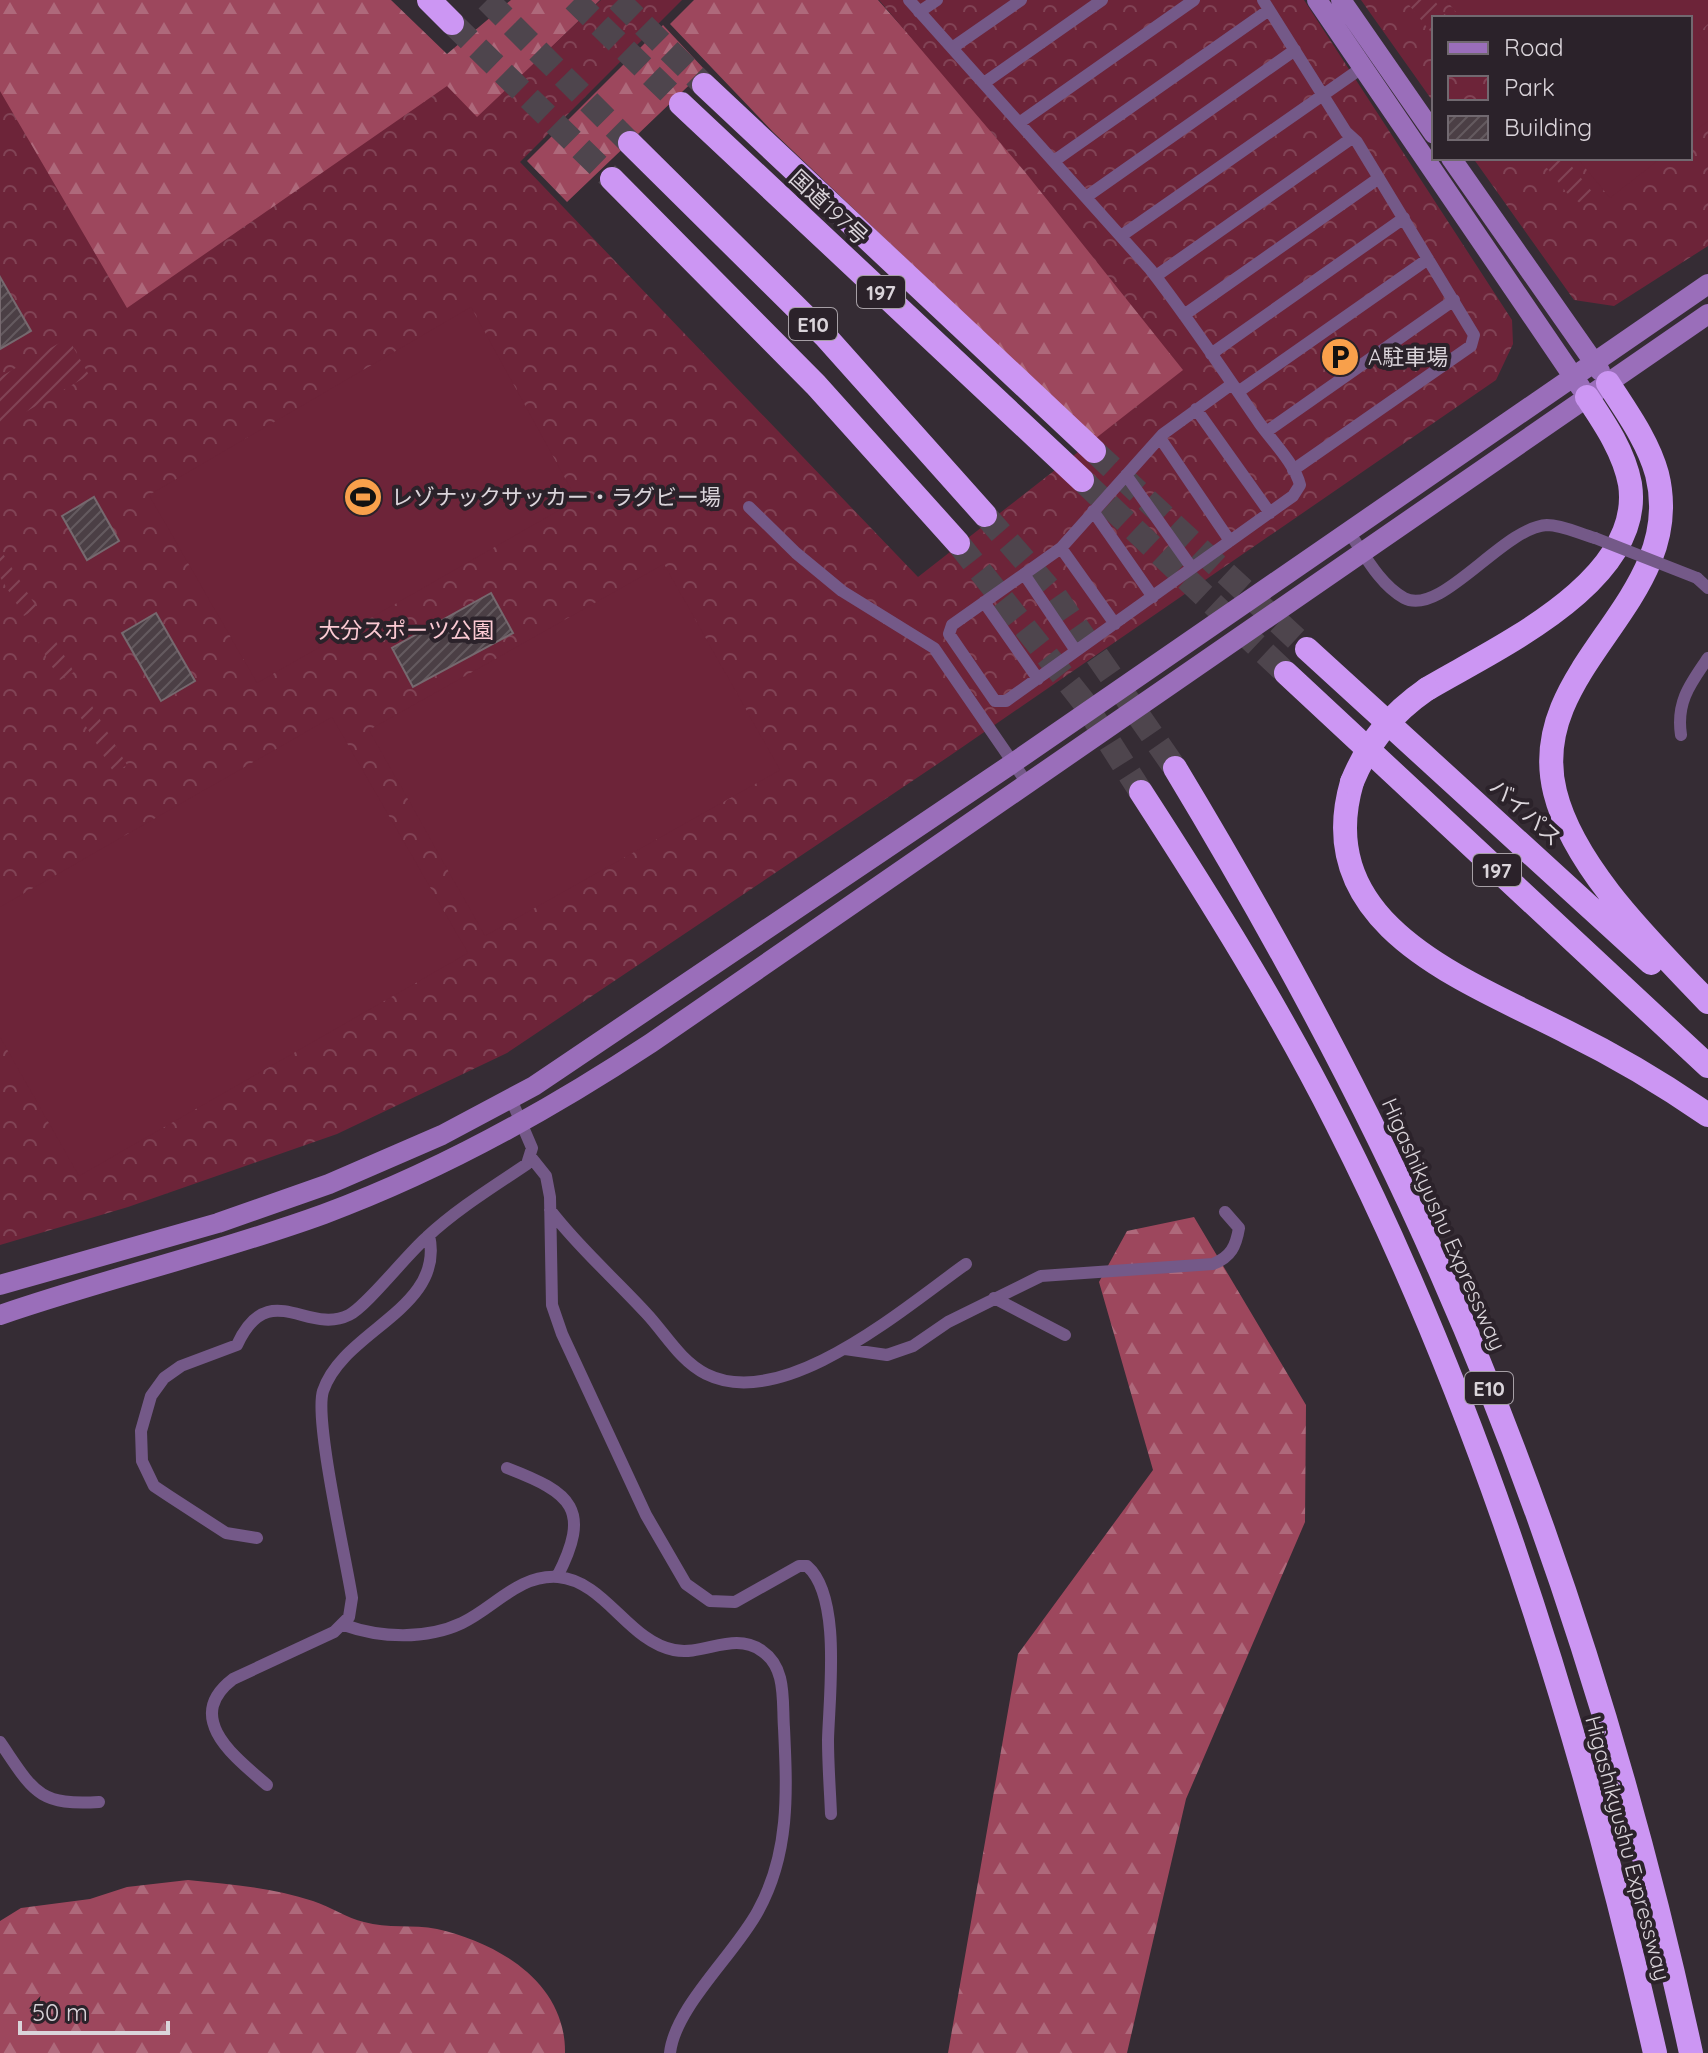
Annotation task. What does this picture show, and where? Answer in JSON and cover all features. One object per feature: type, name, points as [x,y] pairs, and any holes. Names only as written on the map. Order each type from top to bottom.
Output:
[{"type":"highway","points":[[429,0],[452,23]]},
{"type":"highway","name":"国道197号","points":[[704,85],[1094,451]]},
{"type":"highway","name":"国道197号","points":[[681,104],[1082,480]]},
{"type":"highway","name":"E10","points":[[630,143],[826,337],[985,515]]},
{"type":"highway","name":"E10","points":[[612,179],[816,385],[958,543]]},
{"type":"highway","points":[[1601,373],[1641,437],[1656,472],[1661,505],[1659,534],[1638,589],[1565,694],[1553,731],[1550,757],[1555,793],[1569,829],[1597,873],[1649,940],[1708,1002]]},
{"type":"highway","points":[[1580,387],[1623,458],[1630,487],[1628,517],[1612,551],[1593,578],[1553,615],[1427,689],[1389,718],[1369,744],[1352,782],[1345,821],[1348,855],[1372,909],[1397,937],[1445,970],[1622,1061],[1708,1115]]},
{"type":"highway","name":"バイパス","points":[[1307,649],[1708,1016]]},
{"type":"highway","name":"197","points":[[1286,673],[1708,1066]]},
{"type":"highway","name":"Higashikyushu Expressway","points":[[1175,768],[1243,881],[1348,1077],[1439,1267],[1513,1446],[1576,1629],[1630,1806],[1691,2053]]},
{"type":"highway","name":"Higashikyushu Expressway","points":[[1141,792],[1282,1019],[1339,1126],[1404,1268],[1478,1453],[1541,1638],[1598,1829],[1655,2053]]},
{"type":"street","points":[[1317,0],[1580,387]]},
{"type":"street","points":[[1341,0],[1432,131]]},
{"type":"street","points":[[1452,160],[1601,373]]},
{"type":"street","points":[[1601,373],[1708,284]]},
{"type":"street","points":[[0,1285],[271,1205],[402,1153],[511,1099],[608,1038],[1349,532],[1601,373],[1708,314]]},
{"type":"street","points":[[0,1315],[214,1252],[327,1213],[522,1123],[651,1043],[1363,552],[1580,387]]},
{"type":"lane","points":[[909,0],[1156,276],[1184,315],[1211,354],[1235,388],[1266,432],[1293,470],[1299,481],[1299,490],[1270,513],[1006,701],[995,701],[951,637],[952,625],[1061,548],[1160,438],[1196,409],[1235,388],[1428,259]]},
{"type":"lane","points":[[919,12],[937,0]]},
{"type":"lane","points":[[952,48],[1021,0]]},
{"type":"lane","points":[[984,83],[1102,0]]},
{"type":"lane","points":[[1019,123],[1194,0]]},
{"type":"lane","points":[[1054,161],[1266,5],[1379,178],[1474,335],[1471,346],[1293,470]]},
{"type":"lane","points":[[1086,197],[1295,50]]},
{"type":"lane","points":[[1121,236],[1363,67]]},
{"type":"lane","points":[[1156,276],[1352,138]]},
{"type":"lane","points":[[1184,315],[1379,178]]},
{"type":"lane","points":[[1211,354],[1404,218]]},
{"type":"lane","points":[[1266,432],[1454,300]]},
{"type":"lane","points":[[1196,409],[1270,513]]},
{"type":"lane","points":[[1160,438],[1230,541]]},
{"type":"lane","points":[[1126,475],[1192,568]]},
{"type":"lane","points":[[749,507],[796,553],[842,591],[934,648],[1027,783]]},
{"type":"lane","points":[[1093,511],[1153,597]]},
{"type":"lane","points":[[1349,532],[1390,587],[1405,598],[1422,601],[1440,594],[1502,546],[1530,529],[1557,526],[1697,578],[1708,588]]},
{"type":"lane","points":[[1061,548],[1115,624]]},
{"type":"lane","points":[[1024,574],[1076,651]]},
{"type":"lane","points":[[984,602],[1038,679]]},
{"type":"lane","points":[[934,648],[951,637]]},
{"type":"lane","points":[[1681,735],[1677,713],[1686,690],[1708,658]]},
{"type":"lane","points":[[257,1538],[226,1533],[154,1486],[142,1461],[141,1431],[151,1396],[164,1378],[181,1366],[237,1345],[243,1331],[265,1312],[280,1308],[323,1318],[347,1316],[361,1307],[429,1235],[527,1164],[532,1148],[511,1099]]},
{"type":"lane","points":[[530,1156],[546,1176],[550,1210],[552,1305],[646,1515],[677,1573],[696,1593],[722,1603],[746,1598],[799,1566],[807,1566],[819,1582],[831,1642],[828,1740],[831,1814]]},
{"type":"lane","points":[[550,1210],[572,1239],[646,1313],[688,1362],[721,1380],[774,1379],[808,1369],[845,1349],[966,1264]]},
{"type":"lane","points":[[845,1349],[887,1355],[913,1346],[948,1322],[1041,1276],[1213,1264],[1225,1259],[1238,1238],[1239,1228],[1225,1212]]},
{"type":"lane","points":[[267,1785],[220,1740],[212,1708],[220,1689],[344,1625],[353,1608],[324,1432],[323,1391],[343,1360],[417,1291],[431,1262],[429,1235]]},
{"type":"lane","points":[[994,1298],[1065,1335]]},
{"type":"lane","points":[[507,1468],[552,1486],[567,1501],[574,1518],[575,1535],[557,1577]]},
{"type":"lane","points":[[344,1625],[373,1633],[429,1633],[463,1622],[515,1587],[557,1577],[591,1592],[654,1644],[677,1651],[744,1643],[760,1649],[774,1661],[782,1682],[788,1781],[787,1815],[770,1883],[758,1912],[679,2021],[670,2053]]},
{"type":"lane","points":[[0,1742],[27,1782],[41,1795],[63,1804],[99,1802]]},
{"type":"green space","points":[[0,0],[391,0],[447,54],[511,0],[600,0],[437,159],[124,343],[0,122]]},
{"type":"green space","name":"大分スポーツ公園","points":[[601,0],[682,0],[520,162],[918,577],[1183,370],[1025,172],[879,0],[1304,0],[1512,320],[1513,344],[1496,380],[948,757],[507,1053],[337,1134],[128,1207],[0,1245],[0,91],[127,308],[447,86],[477,117]]},
{"type":"green space","points":[[694,0],[878,0],[1116,267],[1194,373],[1108,451],[773,132],[670,24]]},
{"type":"green space","points":[[1361,0],[1708,0],[1708,246],[1614,306],[1574,300],[1474,160],[1692,160],[1692,16],[1432,16],[1432,100]]},
{"type":"green space","points":[[1405,0],[1434,0],[1446,16],[1432,16],[1432,34]]},
{"type":"green space","points":[[1446,0],[1708,0],[1708,24],[1698,33],[1708,46],[1708,121],[1692,133],[1692,16],[1459,16]]},
{"type":"green space","points":[[663,25],[705,70],[567,202],[527,161]]},
{"type":"green space","points":[[1541,160],[1567,160],[1597,198],[1581,204],[1567,193]]},
{"type":"green space","points":[[1579,160],[1658,160],[1610,198]]},
{"type":"green space","name":"レゾナックサッカー・ラグビー場","points":[[471,307],[577,500],[257,683],[149,495]]},
{"type":"green space","points":[[68,338],[89,375],[0,427],[0,377]]},
{"type":"green space","points":[[0,549],[37,608],[24,616],[0,577]]},
{"type":"green space","points":[[664,564],[780,770],[485,936],[369,730]]},
{"type":"green space","points":[[52,635],[74,672],[60,680],[38,643]]},
{"type":"green space","points":[[89,701],[127,765],[114,773],[75,708]]},
{"type":"green space","points":[[332,717],[468,953],[79,1176],[0,1037],[0,907]]},
{"type":"green space","points":[[1194,1217],[1306,1405],[1305,1522],[1186,1799],[1127,2053],[948,2053],[1018,1654],[1153,1470],[1099,1282],[1127,1231]]},
{"type":"green space","points":[[188,1880],[282,1893],[313,1901],[364,1922],[437,1929],[483,1944],[525,1970],[541,1987],[554,2006],[562,2028],[565,2053],[0,2053],[0,1921],[21,1908],[90,1899],[127,1887]]},
{"type":"building","points":[[0,277],[31,331],[0,349]]},
{"type":"building","points":[[94,497],[119,541],[87,560],[62,516]]},
{"type":"building","points":[[491,593],[513,633],[413,687],[392,648]]},
{"type":"building","points":[[156,613],[195,681],[161,701],[122,633]]},
{"type":"tunnel","points":[[487,0],[630,143]]},
{"type":"tunnel","points":[[574,0],[681,104]]},
{"type":"tunnel","points":[[618,0],[704,85]]},
{"type":"tunnel","points":[[452,23],[612,179]]},
{"type":"tunnel","points":[[1094,451],[1307,649]]},
{"type":"tunnel","points":[[1082,480],[1286,673]]},
{"type":"tunnel","points":[[985,515],[1054,594],[1175,768]]},
{"type":"tunnel","points":[[958,543],[1083,701],[1141,792]]},
{"type":"place","name":"A駐車場","points":[[1340,357]]},
{"type":"place","name":"レゾナックサッカー・ラグビー場","points":[[363,497]]}]
